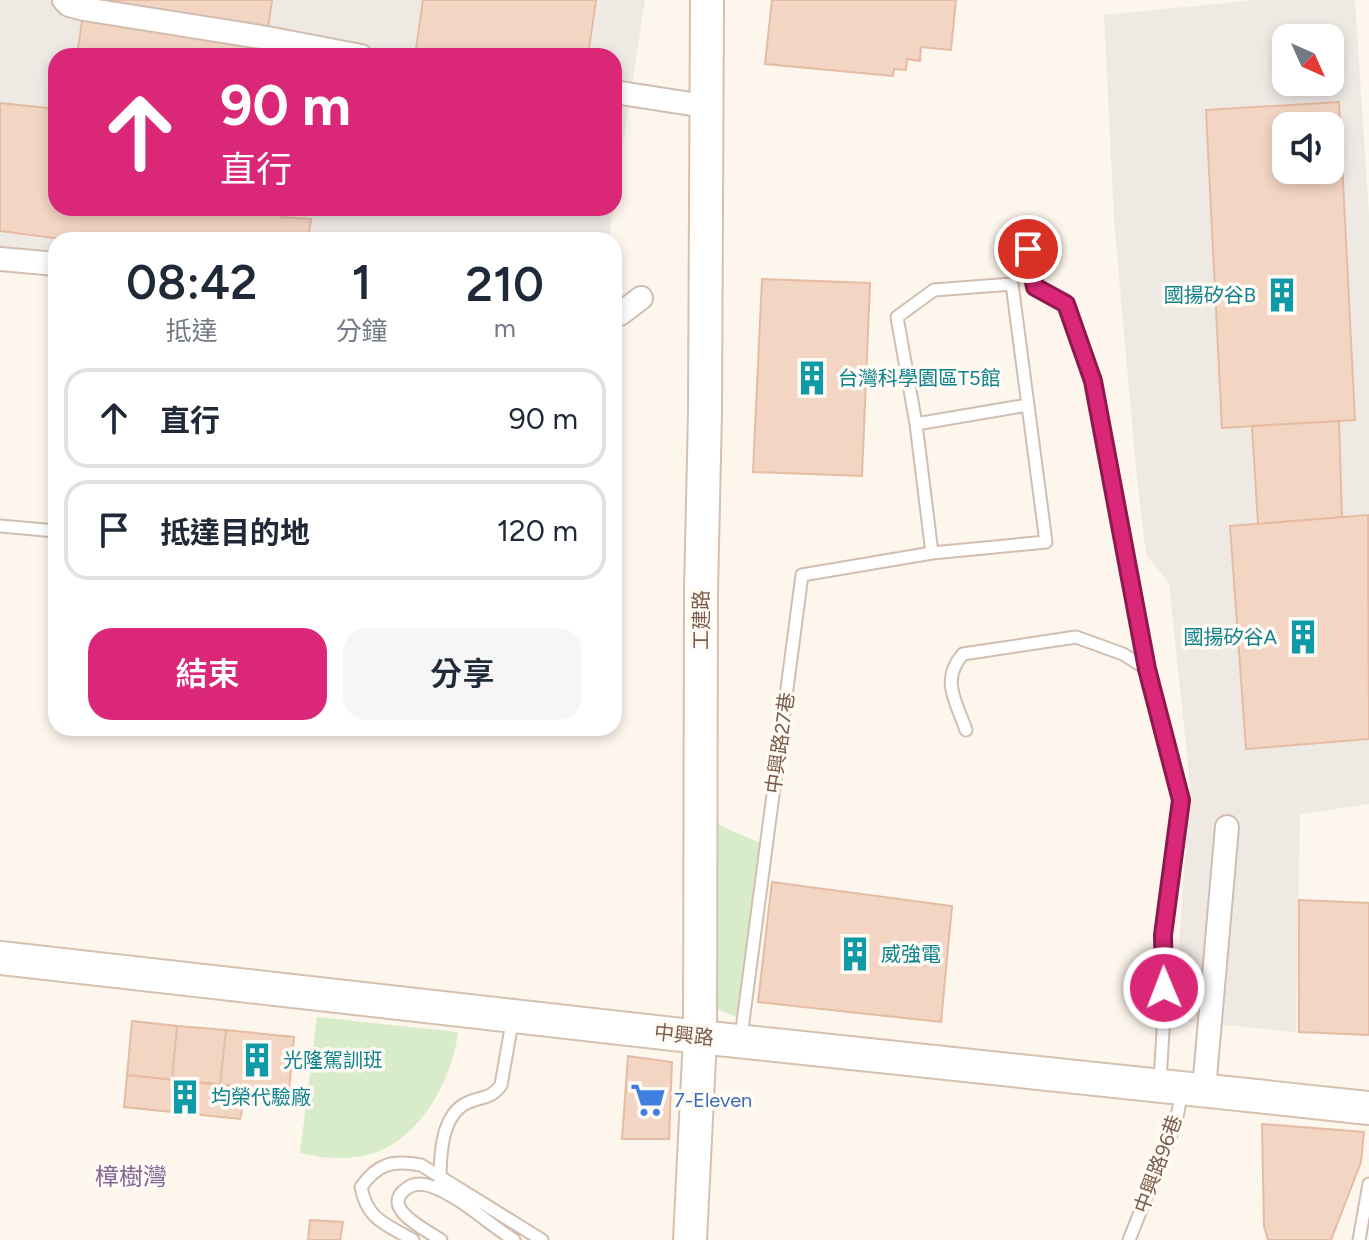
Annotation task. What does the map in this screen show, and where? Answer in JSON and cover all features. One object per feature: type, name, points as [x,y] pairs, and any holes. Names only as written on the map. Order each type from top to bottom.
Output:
[{"type":"street","points":[[64,0],[69,5],[84,9],[319,48]]},
{"type":"street","name":"工建路","points":[[690,1240],[700,1037],[707,0]]},
{"type":"street","points":[[622,93],[698,105]]},
{"type":"street","points":[[0,259],[48,263]]},
{"type":"street","points":[[622,312],[641,298]]},
{"type":"street","points":[[1182,1086],[1227,827]]},
{"type":"street","name":"中興路","points":[[0,958],[1369,1108]]},
{"type":"lane","name":"中興路96巷","points":[[1028,249],[1035,287],[1066,304],[1093,381],[1147,669],[1181,800],[1163,935],[1164,1015],[1182,1086],[1176,1122],[1129,1240]]},
{"type":"lane","name":"中興路27巷","points":[[740,1041],[802,575],[932,553],[1046,542],[1012,284],[934,290],[897,317],[916,424],[932,553]]},
{"type":"lane","points":[[916,424],[1028,405]]},
{"type":"lane","points":[[0,526],[48,530]]},
{"type":"lane","points":[[966,730],[950,682],[952,667],[963,654],[1076,637],[1123,654],[1147,669]]},
{"type":"lane","points":[[449,1195],[440,1182],[447,1124],[454,1112],[464,1104],[495,1094],[501,1085],[513,1016]]},
{"type":"lane","points":[[413,1240],[371,1215],[364,1203],[361,1187],[381,1166],[401,1161],[421,1165],[542,1240]]},
{"type":"lane","points":[[441,1240],[409,1220],[399,1207],[399,1199],[406,1188],[420,1184],[449,1195],[514,1240]]},
{"type":"lane","points":[[1359,1240],[1369,1184]]},
{"type":"shaded area","points":[[0,0],[645,0],[622,151],[622,48],[48,48],[48,216],[612,216],[610,232],[48,232],[48,255],[0,250]]},
{"type":"shaded area","points":[[1256,0],[1355,0],[1369,215],[1369,804],[1300,814],[1296,1032],[1174,1020],[1190,784],[1169,583],[1146,555],[1114,220],[1104,15]]},
{"type":"green space","points":[[701,817],[767,846],[744,1020],[700,1002]]},
{"type":"green space","points":[[317,1017],[458,1032],[450,1067],[433,1102],[395,1143],[370,1154],[350,1158],[300,1153]]},
{"type":"building","points":[[85,0],[272,0],[265,48],[78,48]]},
{"type":"building","points":[[423,0],[596,0],[589,48],[416,48]]},
{"type":"building","points":[[772,0],[956,0],[951,50],[921,47],[920,61],[907,59],[906,70],[894,69],[893,76],[765,64]]},
{"type":"building","name":"國揚矽谷B","points":[[1339,102],[1340,112],[1272,112],[1272,184],[1343,184],[1355,420],[1222,428],[1206,110]]},
{"type":"building","points":[[0,103],[48,108],[48,216],[281,216],[311,219],[309,232],[48,232],[48,237],[0,231]]},
{"type":"building","name":"台灣科學園區T5館","points":[[762,279],[870,283],[862,476],[753,472]]},
{"type":"building","points":[[1339,421],[1342,517],[1258,524],[1252,426]]},
{"type":"building","name":"國揚矽谷A","points":[[1368,515],[1369,739],[1246,749],[1230,526]]},
{"type":"building","name":"威強電","points":[[772,882],[952,906],[941,1022],[758,1002]]},
{"type":"building","points":[[1299,900],[1369,903],[1369,1035],[1299,1032]]},
{"type":"building","points":[[132,1021],[177,1026],[172,1080],[127,1075]]},
{"type":"building","points":[[177,1026],[226,1030],[220,1085],[172,1080]]},
{"type":"building","name":"光隆駕訓班","points":[[226,1030],[294,1037],[289,1091],[220,1085]]},
{"type":"building","name":"7-Eleven","points":[[628,1056],[672,1062],[669,1139],[622,1139]]},
{"type":"building","name":"均榮代驗廠","points":[[127,1075],[247,1087],[240,1119],[124,1107]]},
{"type":"building","points":[[1262,1124],[1364,1132],[1361,1162],[1331,1240],[1268,1240],[1264,1226]]},
{"type":"building","points":[[310,1220],[343,1222],[340,1240],[308,1240]]},
{"type":"place","name":"國揚矽谷B","points":[[1282,295]]},
{"type":"place","name":"台灣科學園區T5館","points":[[812,378]]},
{"type":"place","name":"國揚矽谷A","points":[[1303,637]]},
{"type":"place","name":"威強電","points":[[855,954]]},
{"type":"place","name":"光隆駕訓班","points":[[257,1060]]},
{"type":"place","name":"均榮代驗廠","points":[[185,1097]]},
{"type":"place","name":"7-Eleven","points":[[648,1100]]},
{"type":"district","name":"樟樹灣","points":[[131,1177]]},
{"type":"route","points":[[1028,249],[1035,287],[1066,304],[1093,381],[1147,669],[1181,800],[1163,935],[1164,988]]}]
